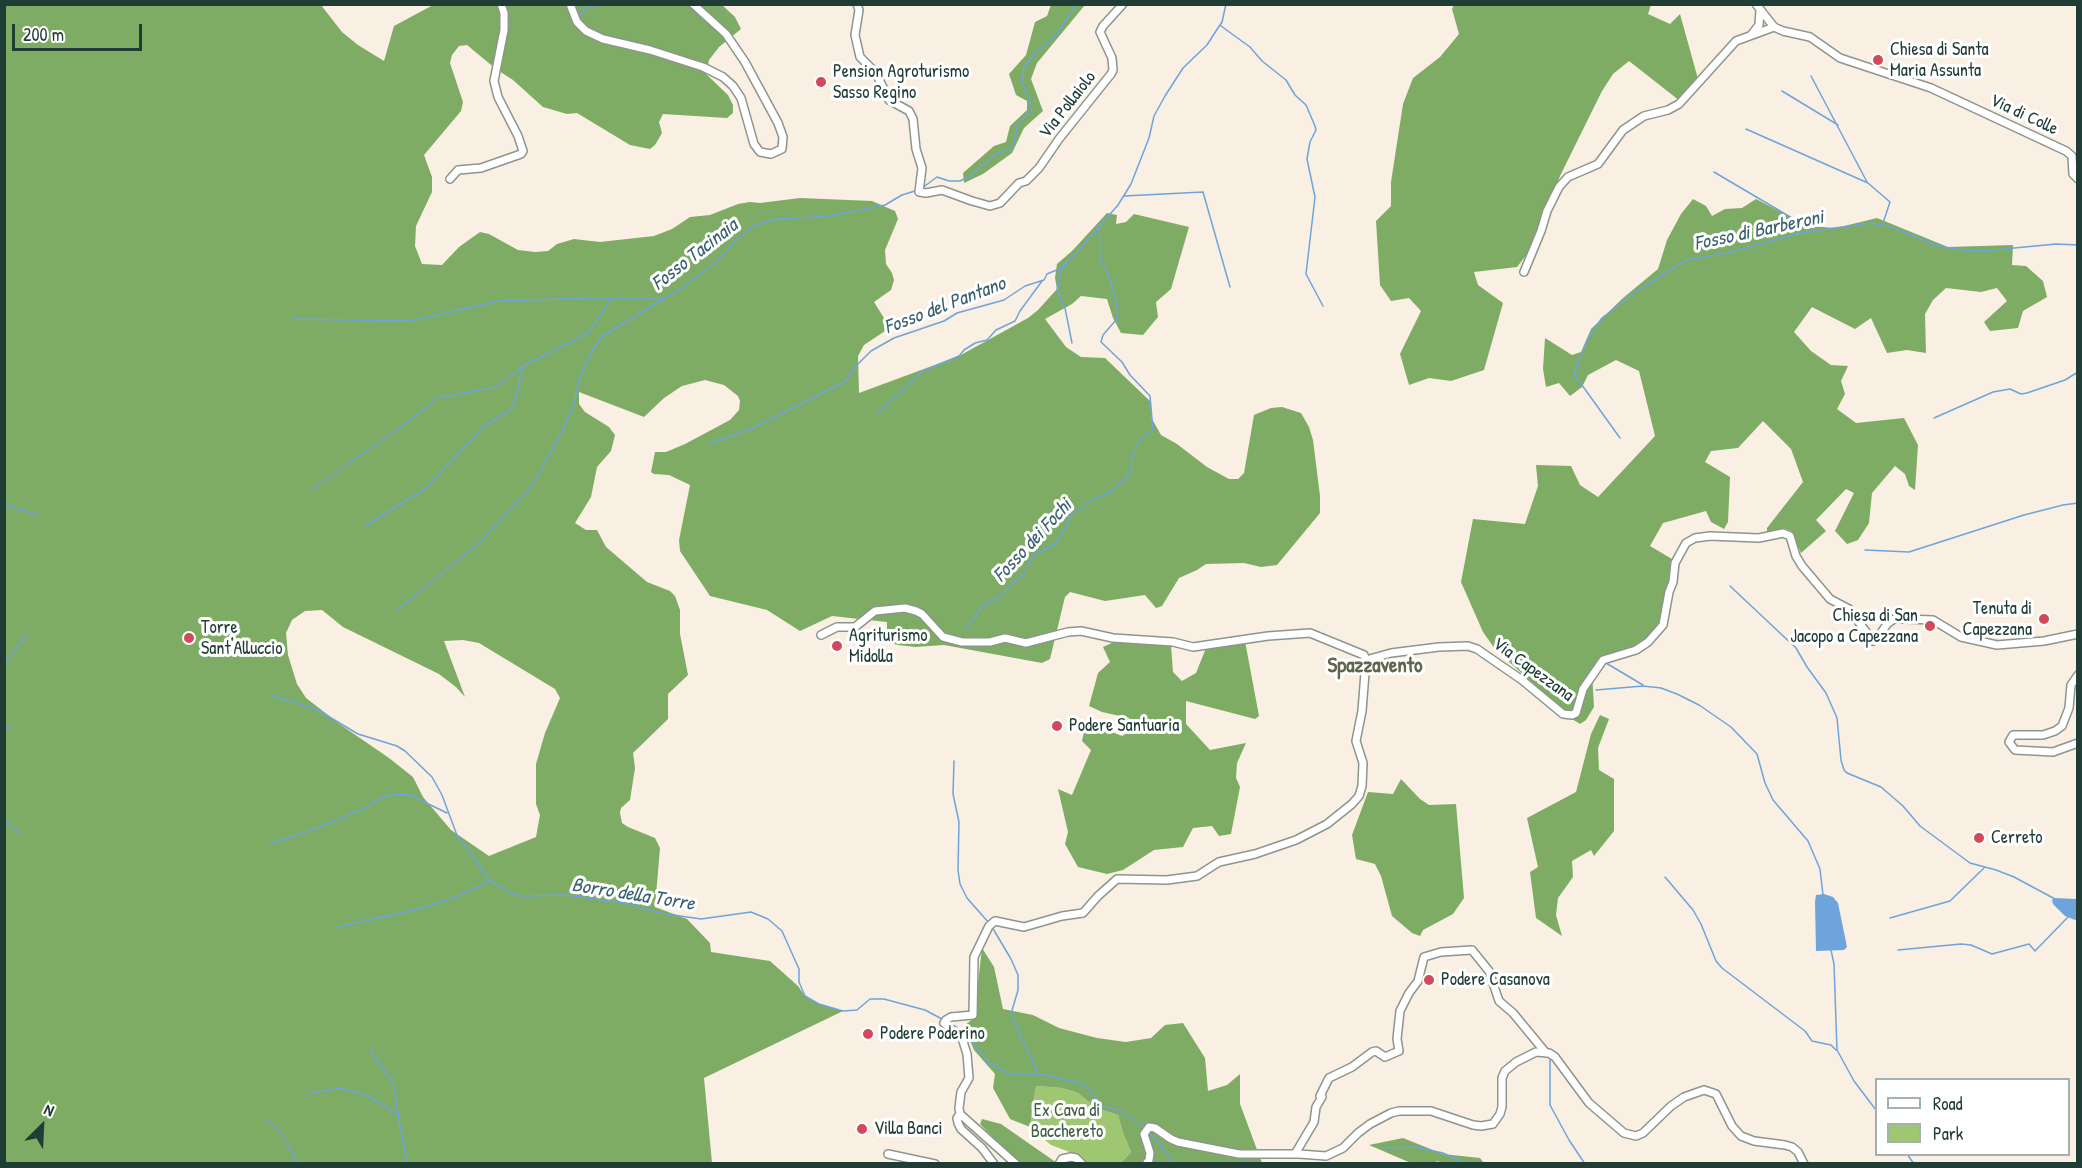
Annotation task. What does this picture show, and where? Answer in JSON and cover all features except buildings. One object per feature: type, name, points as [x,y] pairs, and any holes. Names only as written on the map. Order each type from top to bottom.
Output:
[{"type":"street","points":[[450,179],[458,170],[481,168],[521,154],[523,151],[498,97],[494,81],[504,30],[504,13],[501,4]]},
{"type":"street","points":[[570,4],[577,22],[586,31],[603,39],[650,50],[723,76],[741,98],[753,144],[760,152],[771,154],[783,149],[783,137],[778,123],[745,62],[726,34],[693,4]]},
{"type":"street","name":"Via Pollaiolo","points":[[857,4],[859,12],[855,35],[860,57],[876,73],[889,100],[909,111],[913,119],[916,149],[922,168],[919,190],[926,193],[942,190],[990,206],[1000,203],[1019,183],[1026,181],[1039,168],[1065,131],[1111,74],[1112,58],[1100,32],[1102,26],[1123,4]]},
{"type":"street","points":[[1524,272],[1547,211],[1559,187],[1568,177],[1598,164],[1623,130],[1644,116],[1668,110],[1679,104],[1736,41],[1774,27],[1758,7]]},
{"type":"street","points":[[1750,36],[1758,25],[1758,7]]},
{"type":"street","name":"Via di Colle","points":[[1774,27],[1810,37],[1840,58],[1931,88],[2066,151],[2073,158],[2073,174],[2078,179]]},
{"type":"street","name":"Via Capezzana","points":[[1365,658],[1438,647],[1468,646],[1477,649],[1514,674],[1563,714],[1572,715],[1586,684],[1603,660],[1636,650],[1648,642],[1663,625],[1675,563],[1686,543],[1695,538],[1710,536],[1760,538],[1783,533],[1790,536],[1796,556],[1802,566],[1830,599],[1850,609],[1873,640],[1877,639],[1887,624],[1894,619],[1933,620],[1961,637],[1997,645],[2044,642],[2078,634]]},
{"type":"street","points":[[821,635],[837,627],[855,627],[875,611],[905,608],[922,614],[943,637],[962,642],[990,642],[1005,638],[1026,643],[1059,634],[1082,631],[1113,638],[1173,642],[1193,647],[1268,636],[1310,633],[1365,658],[1362,711],[1356,741],[1363,763],[1362,786],[1359,796],[1352,804],[1306,836],[1255,854],[1219,862],[1197,876],[1167,880],[1117,879],[1083,913],[1062,916],[1024,927],[998,921],[992,922],[974,957],[974,1013],[971,1016],[951,1017],[944,1023],[962,1038],[967,1054],[969,1078],[961,1092],[960,1114],[1016,1164]]},
{"type":"street","points":[[2078,675],[2071,685],[2069,708],[2061,726],[2043,735],[2016,734],[2010,736],[2009,742],[2015,750],[2053,752],[2078,743]]},
{"type":"street","points":[[1295,1154],[1314,1122],[1316,1107],[1329,1078],[1352,1067],[1372,1052],[1376,1051],[1385,1057],[1399,1051],[1397,1040],[1400,1011],[1418,981],[1424,957],[1441,952],[1472,950],[1489,971],[1499,1001],[1537,1039],[1546,1053]]},
{"type":"street","points":[[1146,1164],[1150,1153],[1144,1137],[1146,1130],[1155,1128],[1178,1142],[1239,1154],[1326,1156],[1337,1152],[1364,1127],[1399,1111],[1431,1111],[1473,1125],[1493,1124],[1500,1114],[1502,1078],[1505,1071],[1529,1055],[1546,1053],[1555,1057],[1589,1102],[1624,1133],[1636,1136],[1643,1133],[1671,1106],[1684,1097],[1704,1090],[1716,1094],[1732,1126],[1741,1136],[1754,1141],[1792,1147],[1798,1152],[1804,1164]]},
{"type":"street","points":[[960,1114],[957,1118],[961,1129],[982,1148],[994,1164]]},
{"type":"street","points":[[888,1154],[934,1164]]},
{"type":"street","points":[[1059,1164],[1062,1159],[1071,1157],[1076,1158],[1082,1164]]},
{"type":"green space","points":[[5,5],[321,5],[342,32],[384,61],[394,26],[433,5],[722,5],[735,17],[741,29],[719,47],[709,60],[706,74],[728,95],[733,105],[733,113],[727,118],[663,114],[659,122],[662,133],[650,149],[630,145],[577,113],[567,114],[543,107],[513,80],[467,45],[459,46],[452,55],[450,63],[463,102],[461,111],[424,155],[432,177],[432,192],[416,226],[415,246],[422,264],[442,265],[459,247],[480,232],[489,234],[518,250],[548,251],[557,244],[574,239],[600,242],[654,236],[672,229],[690,217],[710,215],[738,204],[750,202],[800,198],[872,201],[895,211],[898,219],[885,250],[886,264],[894,280],[891,290],[874,302],[888,329],[864,345],[858,356],[859,393],[959,356],[1028,318],[1057,289],[1055,278],[1057,264],[1107,213],[1117,215],[1116,224],[1126,222],[1134,214],[1189,227],[1171,289],[1156,302],[1158,317],[1143,335],[1121,333],[1107,299],[1081,296],[1072,304],[1045,319],[1066,347],[1081,357],[1105,358],[1151,402],[1151,417],[1161,435],[1207,467],[1229,479],[1238,479],[1244,473],[1254,415],[1271,408],[1282,407],[1301,413],[1313,440],[1320,513],[1277,565],[1261,567],[1244,563],[1206,564],[1179,578],[1162,606],[1156,608],[1145,595],[1105,601],[1070,592],[1065,597],[1050,659],[1042,663],[944,645],[915,647],[898,645],[887,642],[887,622],[832,616],[800,631],[767,610],[710,596],[680,551],[679,540],[690,485],[669,475],[651,472],[655,452],[666,452],[685,444],[730,420],[739,410],[738,396],[724,385],[705,380],[682,386],[664,398],[644,417],[579,392],[579,404],[585,412],[609,427],[615,435],[611,451],[597,467],[591,497],[575,523],[586,530],[597,530],[606,547],[647,582],[670,591],[675,596],[680,610],[680,634],[688,675],[668,694],[668,719],[633,753],[635,768],[630,800],[621,808],[620,813],[622,823],[655,838],[660,848],[655,907],[687,919],[710,943],[711,952],[770,961],[798,986],[805,996],[819,1004],[843,1011],[704,1078],[712,1163],[5,1164]],"holes":[[[322,610],[343,627],[439,674],[465,697],[444,641],[463,640],[479,643],[555,689],[560,698],[545,733],[536,764],[536,804],[540,815],[536,837],[489,856],[451,830],[423,797],[413,777],[306,698],[297,684],[288,655],[286,633],[292,620],[305,611]]]},
{"type":"green space","points":[[1051,5],[1085,5],[1037,63],[1031,79],[1043,111],[1024,128],[1012,153],[983,174],[964,183],[963,173],[994,146],[1006,142],[1010,126],[1027,110],[1027,101],[1016,95],[1009,74],[1026,55],[1035,22],[1047,16]]},
{"type":"green space","points":[[1454,5],[1651,5],[1648,14],[1670,24],[1680,14],[1698,79],[1680,101],[1629,61],[1613,74],[1602,91],[1560,176],[1531,249],[1517,267],[1474,272],[1478,285],[1503,303],[1484,370],[1451,381],[1429,378],[1409,385],[1400,354],[1421,311],[1409,298],[1391,301],[1380,285],[1376,221],[1391,206],[1391,182],[1403,104],[1413,78],[1440,57],[1459,34],[1452,9]]},
{"type":"green space","points":[[1693,199],[1706,206],[1712,216],[1725,209],[1742,208],[1756,199],[1808,226],[1836,228],[1877,218],[1948,247],[2013,245],[2012,265],[2026,266],[2043,281],[2047,297],[2023,311],[2018,328],[1990,331],[1984,322],[2007,301],[1997,288],[1981,292],[1946,288],[1933,300],[1925,314],[1926,353],[1907,350],[1887,353],[1871,318],[1855,329],[1812,307],[1794,332],[1811,351],[1831,365],[1848,366],[1841,381],[1845,394],[1837,409],[1856,423],[1904,418],[1918,445],[1915,490],[1909,486],[1905,474],[1895,466],[1872,493],[1869,523],[1858,540],[1847,544],[1835,531],[1854,493],[1846,489],[1816,520],[1826,531],[1801,553],[1791,531],[1783,528],[1767,533],[1767,528],[1803,482],[1791,449],[1763,421],[1738,448],[1711,451],[1705,462],[1730,477],[1728,522],[1724,529],[1711,522],[1706,511],[1663,523],[1650,546],[1672,559],[1671,579],[1660,621],[1645,640],[1627,650],[1600,657],[1592,672],[1594,707],[1586,720],[1580,724],[1495,649],[1483,632],[1461,582],[1473,519],[1525,524],[1538,486],[1536,465],[1571,466],[1580,485],[1598,497],[1655,436],[1639,371],[1616,360],[1588,375],[1582,387],[1570,396],[1559,383],[1546,387],[1543,369],[1545,338],[1572,355],[1581,352],[1591,329],[1658,269],[1667,240],[1681,214]]},
{"type":"green space","points":[[1245,641],[1259,716],[1255,719],[1186,701],[1186,724],[1210,750],[1246,743],[1237,763],[1236,778],[1240,787],[1231,834],[1219,836],[1212,826],[1193,828],[1183,847],[1154,850],[1123,870],[1107,874],[1078,867],[1065,844],[1068,832],[1058,789],[1072,795],[1091,750],[1082,741],[1086,722],[1122,736],[1134,729],[1129,718],[1102,712],[1089,706],[1098,673],[1110,662],[1103,647],[1114,642],[1171,645],[1173,672],[1182,681],[1196,673],[1206,648]]},
{"type":"green space","points":[[1600,715],[1609,719],[1598,748],[1599,770],[1614,779],[1614,831],[1594,856],[1591,850],[1572,861],[1573,877],[1558,898],[1556,915],[1562,936],[1536,918],[1530,872],[1538,867],[1527,818],[1576,792],[1591,734]]},
{"type":"green space","points":[[1401,779],[1429,805],[1456,804],[1464,898],[1453,914],[1423,930],[1420,936],[1412,933],[1392,916],[1381,876],[1375,864],[1356,859],[1352,835],[1368,792],[1393,794]]},
{"type":"green space","points":[[982,948],[994,967],[1003,1009],[1033,1015],[1059,1028],[1097,1038],[1126,1042],[1151,1038],[1165,1025],[1183,1023],[1205,1058],[1208,1091],[1227,1085],[1240,1074],[1240,1104],[1262,1163],[1121,1163],[1131,1152],[1118,1115],[1096,1108],[1078,1093],[1062,1088],[1036,1086],[1030,1127],[1010,1119],[993,1088],[995,1074],[974,1050],[964,1026],[974,1018]]},
{"type":"green space","name":"Ex Cava di Bacchereto","points":[[1036,1086],[1062,1088],[1078,1093],[1096,1108],[1118,1115],[1131,1152],[1121,1163],[1087,1163],[1075,1154],[1051,1145],[1030,1128]]},
{"type":"green space","points":[[982,1119],[1001,1124],[1057,1163],[1010,1163],[1008,1153],[980,1124]]},
{"type":"green space","points":[[1403,1138],[1443,1154],[1480,1158],[1484,1163],[1444,1164],[1437,1161],[1435,1163],[1411,1163],[1369,1145]]},
{"type":"water","points":[[1824,894],[1833,897],[1838,903],[1847,947],[1844,950],[1816,951],[1815,902],[1816,895]]},
{"type":"water","points":[[2054,898],[2077,899],[2077,919],[2065,916],[2053,904]]},
{"type":"waterway","points":[[579,16],[587,8],[598,4]]},
{"type":"waterway","name":"Fosso Tacinaia","points":[[922,188],[937,177],[949,181],[960,181],[970,176],[996,154],[1013,147],[1017,125],[1031,111],[1031,104],[1022,81],[1024,67],[1054,37],[1077,4]]},
{"type":"waterway","name":"Fosso del Pantano","points":[[711,443],[753,428],[846,381],[855,367],[871,351],[894,338],[944,321],[957,313],[1004,300],[1025,286],[1044,280],[1047,274],[1059,269],[1118,205],[1131,184],[1149,138],[1154,116],[1183,68],[1207,45],[1222,22],[1226,4]]},
{"type":"waterway","points":[[1221,26],[1250,47],[1262,61],[1286,80],[1295,95],[1306,105],[1315,126],[1316,130],[1310,142],[1307,159],[1315,197],[1306,274],[1323,306]]},
{"type":"waterway","points":[[1811,76],[1867,182]]},
{"type":"waterway","points":[[1782,91],[1838,125]]},
{"type":"waterway","points":[[1746,129],[1868,183],[1890,202],[1883,223]]},
{"type":"waterway","points":[[1714,172],[1814,231]]},
{"type":"waterway","name":"Fosso Tacinaia","points":[[396,611],[480,542],[532,486],[574,405],[579,380],[601,337],[683,287],[716,262],[736,240],[755,225],[779,219],[829,216],[885,205],[902,195],[918,190]]},
{"type":"waterway","points":[[1124,196],[1203,192],[1230,287]]},
{"type":"waterway","name":"Fosso di Barberoni","points":[[1620,438],[1574,374],[1581,355],[1588,339],[1602,318],[1637,291],[1686,260],[1728,253],[1800,233],[1870,223],[1889,226],[1938,246],[1961,250],[1983,251],[2056,244],[2078,245]]},
{"type":"waterway","name":"Fosso dei Fochi","points":[[966,629],[983,606],[1000,596],[1024,573],[1034,555],[1055,544],[1071,515],[1092,500],[1112,491],[1124,481],[1131,470],[1132,456],[1141,438],[1153,430],[1150,396],[1130,375],[1122,362],[1101,342],[1103,335],[1116,320],[1118,312],[1111,281],[1100,258],[1099,226]]},
{"type":"waterway","points":[[1067,262],[1060,274],[1057,290],[1065,308],[1072,343]]},
{"type":"waterway","points":[[878,413],[923,371],[959,356],[975,343],[987,340],[996,330],[1015,321],[1042,281]]},
{"type":"waterway","points":[[311,490],[438,398],[496,387],[523,366],[588,333],[612,298]]},
{"type":"waterway","points":[[292,319],[410,321],[499,301],[663,298]]},
{"type":"waterway","points":[[365,526],[426,488],[483,427],[513,408],[523,367]]},
{"type":"waterway","points":[[1934,418],[1993,392],[2010,389],[2021,394],[2027,393],[2065,380],[2078,372]]},
{"type":"waterway","points":[[1865,550],[1909,552],[2024,515],[2078,503]]},
{"type":"waterway","points":[[4,504],[40,516]]},
{"type":"waterway","points":[[1730,586],[1796,648],[1826,693],[1837,718],[1841,760],[1847,773],[1881,787],[1903,806],[1920,826],[1970,863],[2014,877],[2055,899]]},
{"type":"waterway","points":[[4,664],[27,634]]},
{"type":"waterway","points":[[1606,663],[1643,685]]},
{"type":"waterway","points":[[1596,690],[1643,686],[1661,688],[1699,705],[1731,727],[1757,754],[1765,783],[1773,800],[1808,841],[1820,869],[1823,895]]},
{"type":"waterway","name":"Borro della Torre","points":[[273,696],[316,709],[358,734],[397,746],[405,751],[432,777],[442,795],[458,838],[489,880],[510,893],[521,896],[565,895],[624,903],[660,913],[701,919],[751,912],[768,919],[782,931],[799,969],[799,982],[805,996],[819,1004],[843,1011],[857,1010],[870,999],[884,999],[925,1010],[942,1019]]},
{"type":"waterway","points":[[4,727],[11,726]]},
{"type":"waterway","points":[[954,761],[953,794],[959,822],[960,884],[967,898],[989,923]]},
{"type":"waterway","points":[[270,844],[315,829],[363,809],[385,796],[410,795],[447,813]]},
{"type":"waterway","points":[[4,819],[21,834]]},
{"type":"waterway","points":[[1890,918],[1950,901],[1984,868]]},
{"type":"waterway","points":[[1665,877],[1693,910],[1716,961],[1722,968],[1805,1031],[1812,1041],[1831,1045],[1836,1050]]},
{"type":"waterway","points":[[338,927],[423,908],[456,897],[489,881]]},
{"type":"waterway","points":[[1898,950],[1961,944],[1971,945],[1992,954],[2029,944],[2035,951],[2068,917]]},
{"type":"waterway","points":[[992,927],[1018,975],[1018,990],[1011,1014],[1038,1074]]},
{"type":"waterway","points":[[1831,950],[1834,964],[1837,1050],[1854,1081],[1875,1109]]},
{"type":"waterway","name":"Borro della Torre","points":[[949,1023],[965,1032],[989,1063],[998,1068],[1010,1074],[1042,1074],[1084,1084],[1103,1107],[1119,1110],[1146,1128]]},
{"type":"waterway","points":[[370,1050],[393,1083],[398,1113]]},
{"type":"waterway","points":[[1550,1058],[1550,1105],[1585,1164]]},
{"type":"waterway","points":[[307,1094],[341,1088],[366,1095],[398,1114],[407,1164]]},
{"type":"waterway","points":[[265,1119],[281,1132],[298,1164]]},
{"type":"waterway","name":"Borro della Torre","points":[[1149,1132],[1176,1164]]},
{"type":"waterway","points":[[1385,1148],[1415,1147],[1443,1153],[1467,1164]]},
{"type":"waterway","points":[[1908,1156],[1914,1164]]},
{"type":"waterway","points":[[1186,1164],[1194,1162],[1197,1164]]},
{"type":"place","name":"Chiesa di Santa Maria Assunta","points":[[1878,60]]},
{"type":"place","name":"Pension Agroturismo Sasso Regino","points":[[821,82]]},
{"type":"place","name":"Tenuta di Capezzana","points":[[2044,619]]},
{"type":"place","name":"Chiesa di San Jacopo a Capezzana","points":[[1930,626]]},
{"type":"place","name":"Torre Sant'Alluccio","points":[[189,638]]},
{"type":"place","name":"Agriturismo Midolla","points":[[837,646]]},
{"type":"place","name":"Podere Santuaria","points":[[1057,726]]},
{"type":"place","name":"Cerreto","points":[[1979,838]]},
{"type":"place","name":"Podere Casanova","points":[[1429,980]]},
{"type":"place","name":"Podere Poderino","points":[[868,1034]]},
{"type":"place","name":"Villa Banci","points":[[862,1129]]},
{"type":"district","name":"Spazzavento","points":[[1375,666]]}]
